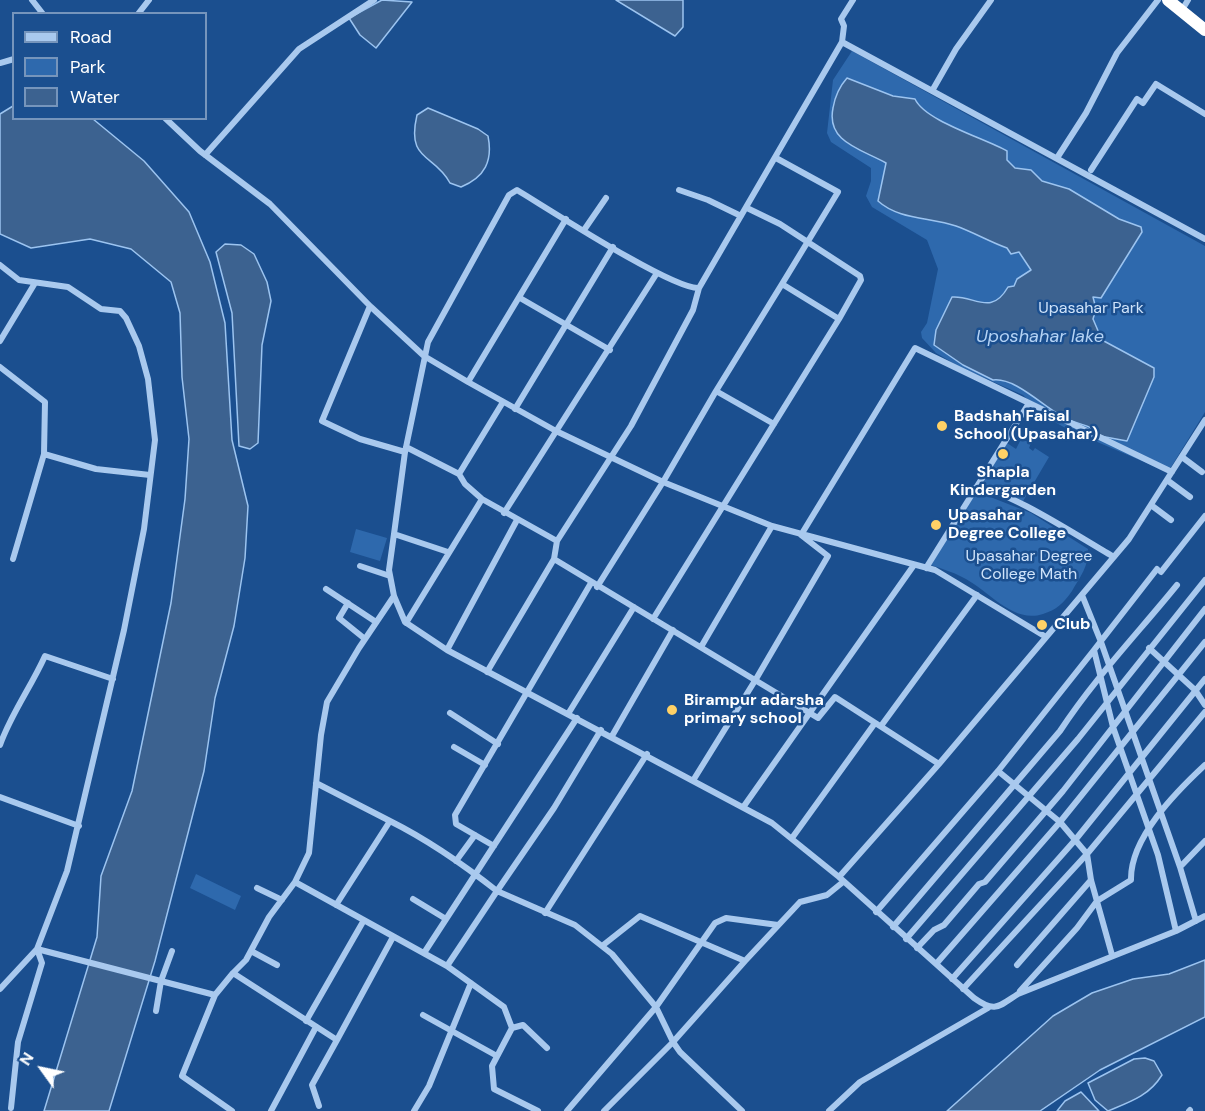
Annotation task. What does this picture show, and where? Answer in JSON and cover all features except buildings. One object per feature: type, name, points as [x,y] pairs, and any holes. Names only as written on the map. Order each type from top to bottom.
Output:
[{"type":"highway","points":[[1168,0],[1185,5],[1205,30]]},
{"type":"street","points":[[32,0],[41,12]]},
{"type":"street","points":[[205,154],[298,49],[374,0]]},
{"type":"street","points":[[487,672],[554,559],[557,541],[631,426],[693,310],[699,288],[842,42],[844,26],[841,19],[854,0]]},
{"type":"street","points":[[932,91],[956,49],[991,0]]},
{"type":"street","points":[[1057,158],[1086,113],[1117,53],[1158,0]]},
{"type":"street","points":[[842,42],[1205,238]]},
{"type":"street","points":[[1091,170],[1137,99],[1143,103],[1156,84],[1205,114]]},
{"type":"street","points":[[167,120],[205,154],[270,204],[370,306],[424,356],[468,382],[609,458],[772,526],[935,570],[1046,637]]},
{"type":"street","points":[[494,846],[456,824],[456,814],[594,585],[663,482],[838,192],[776,158]]},
{"type":"street","points":[[699,288],[691,289],[657,273],[517,190],[509,195],[444,308],[428,342],[406,449],[394,534],[390,576],[394,596],[406,623],[447,650],[744,806],[792,838],[963,989],[988,1008]]},
{"type":"street","points":[[679,190],[708,200],[741,216]]},
{"type":"street","points":[[584,230],[606,198]]},
{"type":"street","points":[[653,619],[721,505],[839,319],[861,278],[780,224],[747,208]]},
{"type":"street","points":[[468,382],[566,219]]},
{"type":"street","points":[[515,409],[613,247]]},
{"type":"street","points":[[0,265],[19,279],[68,287],[101,309],[120,311],[126,318],[139,346],[148,379],[155,440],[144,529],[113,679],[67,871],[37,949],[0,988]]},
{"type":"street","points":[[504,513],[657,273]]},
{"type":"street","points":[[0,341],[35,283]]},
{"type":"street","points":[[782,284],[839,319]]},
{"type":"street","points":[[520,298],[610,350]]},
{"type":"street","points":[[370,306],[322,421],[360,440],[406,449],[459,474],[465,484],[482,499],[557,541]]},
{"type":"street","points":[[801,535],[915,348],[1172,472]]},
{"type":"street","points":[[0,367],[45,402],[44,454],[13,559]]},
{"type":"street","points":[[716,391],[774,424]]},
{"type":"street","points":[[459,474],[502,402]]},
{"type":"street","points":[[926,568],[1029,403]]},
{"type":"street","points":[[604,1111],[672,1042],[800,902],[827,895],[841,879],[1114,557],[1151,505],[1205,420]]},
{"type":"street","points":[[44,454],[96,469],[150,475]]},
{"type":"street","points":[[1182,457],[1202,472]]},
{"type":"street","points":[[1167,480],[1190,497]]},
{"type":"street","points":[[975,488],[982,487],[1011,500],[1114,557]]},
{"type":"street","points":[[406,623],[482,499]]},
{"type":"street","points":[[1151,505],[1171,520]]},
{"type":"street","points":[[876,912],[998,771],[1205,516]]},
{"type":"street","points":[[447,650],[517,520]]},
{"type":"street","points":[[701,647],[772,526]]},
{"type":"street","points":[[394,534],[448,552]]},
{"type":"street","points":[[694,779],[756,680],[828,556],[801,535]]},
{"type":"street","points":[[554,559],[818,718],[835,697],[939,764]]},
{"type":"street","points":[[744,806],[808,712],[914,565]]},
{"type":"street","points":[[360,566],[390,576]]},
{"type":"street","points":[[906,939],[1029,798],[1205,580]]},
{"type":"street","points":[[893,927],[1060,731],[1082,698],[1110,668],[1178,585]]},
{"type":"street","points":[[327,589],[376,622]]},
{"type":"street","points":[[792,838],[977,595]]},
{"type":"street","points":[[1082,595],[1142,756],[1196,921]]},
{"type":"street","points":[[232,1111],[182,1076],[215,995],[251,951],[295,882],[309,853],[327,702],[394,596]]},
{"type":"street","points":[[339,618],[348,603]]},
{"type":"street","points":[[568,714],[634,607]]},
{"type":"street","points":[[917,948],[933,930],[944,925],[979,884],[985,882],[1113,727],[1205,609]]},
{"type":"street","points":[[330,618],[339,618],[365,639]]},
{"type":"street","points":[[612,736],[673,630]]},
{"type":"street","points":[[936,964],[1060,822],[1205,642]]},
{"type":"street","points":[[1149,648],[1195,690],[1205,705]]},
{"type":"street","points":[[1094,650],[1113,727],[1148,827],[1176,931]]},
{"type":"street","points":[[0,745],[7,727],[29,691],[45,657],[113,679]]},
{"type":"street","points":[[952,979],[1076,839],[1205,679]]},
{"type":"street","points":[[963,989],[1087,854],[1205,712]]},
{"type":"street","points":[[450,713],[498,744]]},
{"type":"street","points":[[424,953],[577,718]]},
{"type":"street","points":[[447,966],[554,808],[601,730]]},
{"type":"street","points":[[454,747],[485,765]]},
{"type":"street","points":[[545,913],[647,754]]},
{"type":"street","points":[[1018,994],[1077,928],[1097,901],[1131,880],[1134,858],[1148,827],[1205,765]]},
{"type":"street","points":[[998,771],[1060,822],[1087,854],[1091,880],[1112,955]]},
{"type":"street","points":[[316,783],[390,821],[476,874],[497,891],[575,925],[612,954],[656,1007],[672,1042],[742,1111]]},
{"type":"street","points":[[0,797],[79,826]]},
{"type":"street","points":[[336,905],[390,821]]},
{"type":"street","points":[[456,861],[475,835]]},
{"type":"street","points":[[1179,867],[1205,841]]},
{"type":"street","points":[[1017,965],[1091,880]]},
{"type":"street","points":[[295,882],[447,966],[504,1007],[512,1028]]},
{"type":"street","points":[[257,888],[282,900]]},
{"type":"street","points":[[413,899],[446,919]]},
{"type":"street","points":[[602,946],[640,916],[745,961]]},
{"type":"street","points":[[829,1111],[860,1082],[988,1008],[997,1007],[1018,994],[1176,931],[1205,916]]},
{"type":"street","points":[[567,1111],[656,1007],[715,923],[726,918],[778,925]]},
{"type":"street","points":[[306,1021],[364,920]]},
{"type":"street","points":[[319,1106],[312,1085],[393,937]]},
{"type":"street","points":[[37,949],[215,995]]},
{"type":"street","points":[[11,1108],[18,1042],[42,963],[37,949]]},
{"type":"street","points":[[156,1011],[161,981],[172,951]]},
{"type":"street","points":[[251,951],[278,965]]},
{"type":"street","points":[[233,973],[337,1041]]},
{"type":"street","points":[[414,1111],[429,1086],[471,983]]},
{"type":"street","points":[[423,1015],[497,1056]]},
{"type":"street","points":[[538,1111],[494,1089],[492,1066],[512,1028],[523,1025],[547,1048]]},
{"type":"street","points":[[271,1111],[316,1027]]},
{"type":"green space","name":"Upasahar Park","points":[[852,51],[1205,246],[1205,412],[1168,472],[1069,430],[1044,416],[1023,395],[960,367],[936,353],[922,338],[921,332],[927,323],[938,269],[927,240],[872,207],[866,196],[871,181],[871,168],[831,142],[827,133],[833,80]]},
{"type":"green space","points":[[1021,439],[1031,443],[1029,448],[1033,451],[1035,448],[1049,457],[1022,503],[980,484],[1004,441],[1016,449]]},
{"type":"green space","name":"Upasahar Degree College Math","points":[[975,491],[1031,513],[1088,549],[1087,561],[1081,576],[1069,595],[1056,608],[1032,616],[1021,614],[1001,604],[962,577],[931,565]]},
{"type":"green space","points":[[356,529],[387,538],[380,561],[350,552]]},
{"type":"green space","points":[[196,874],[241,896],[235,910],[190,888]]},
{"type":"water","points":[[382,0],[412,2],[376,48],[360,35],[349,18]]},
{"type":"water","points":[[616,0],[683,0],[683,27],[675,36]]},
{"type":"water","name":"Uposhahar lake","points":[[847,78],[893,96],[915,99],[930,115],[942,122],[1007,151],[1007,160],[1015,168],[1031,170],[1042,181],[1069,189],[1119,219],[1141,227],[1142,232],[1101,298],[1093,297],[1096,309],[1093,319],[1102,340],[1154,368],[1154,377],[1127,441],[1100,436],[1090,427],[1060,416],[1022,389],[1002,380],[993,380],[963,365],[934,345],[936,330],[952,297],[989,303],[995,301],[1008,287],[1014,286],[1017,279],[1031,270],[1019,252],[1011,254],[1007,248],[962,228],[895,212],[878,201],[886,163],[840,137],[832,120],[836,96]]},
{"type":"water","points":[[12,107],[12,120],[94,120],[144,161],[189,212],[210,262],[225,323],[232,440],[248,506],[245,558],[234,626],[215,698],[204,771],[155,961],[109,1111],[44,1111],[97,937],[101,876],[132,791],[171,603],[185,499],[189,439],[182,377],[180,313],[171,282],[131,249],[90,239],[31,248],[0,234],[0,114]]},
{"type":"water","points":[[428,108],[478,129],[488,136],[489,153],[485,167],[476,178],[461,187],[450,183],[444,173],[418,149],[415,141],[417,115]]},
{"type":"water","points":[[225,244],[241,245],[254,254],[267,282],[271,301],[262,345],[258,443],[250,449],[239,446],[232,313],[216,252]]},
{"type":"water","points":[[1205,960],[1205,1017],[1100,1070],[1040,1111],[947,1111],[1053,1016],[1092,993],[1133,979],[1169,974]]},
{"type":"water","points":[[1145,1058],[1154,1061],[1162,1075],[1151,1088],[1138,1098],[1108,1111],[1095,1100],[1088,1083],[1134,1059]]},
{"type":"water","points":[[1081,1092],[1099,1111],[1057,1111],[1065,1101]]},
{"type":"place","name":"Badshah Faisal School (Upasahar)","points":[[942,426]]},
{"type":"place","name":"Shapla Kindergarden","points":[[1003,454]]},
{"type":"place","name":"Upasahar Degree College","points":[[936,525]]},
{"type":"place","name":"Club","points":[[1042,625]]},
{"type":"place","name":"Birampur adarsha primary school","points":[[672,710]]}]
